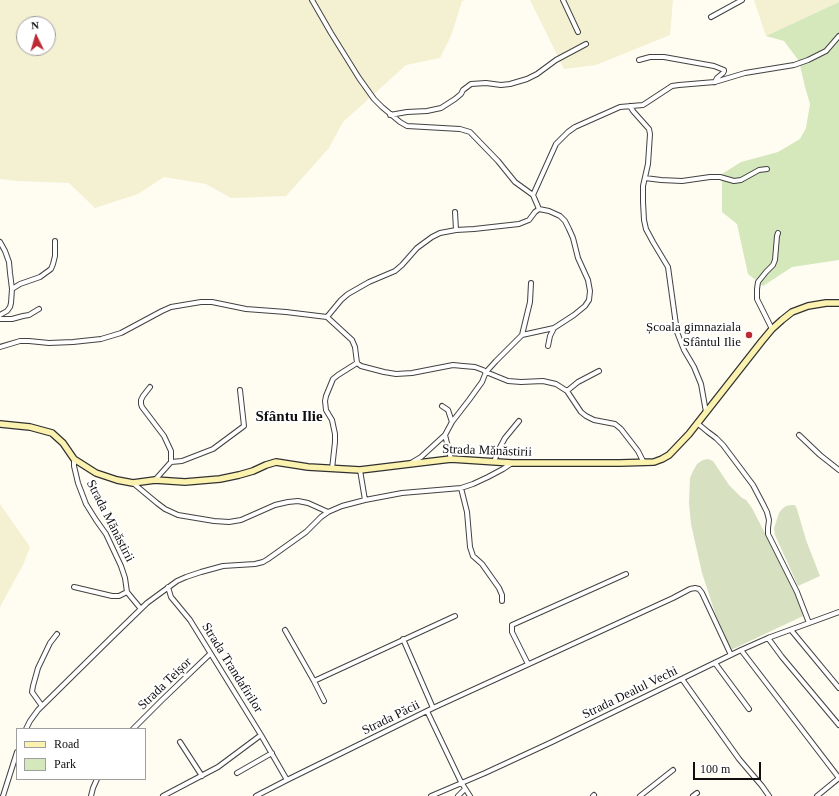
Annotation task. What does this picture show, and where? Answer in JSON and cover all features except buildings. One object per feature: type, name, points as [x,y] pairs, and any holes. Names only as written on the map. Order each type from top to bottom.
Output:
[{"type":"street","points":[[312,0],[367,89],[390,115],[407,126],[460,129],[470,132],[498,161],[515,182],[533,195],[540,208],[560,216],[565,221],[578,258],[588,280],[590,291],[589,300],[585,306],[574,315],[554,328],[522,335]]},
{"type":"street","points":[[563,0],[578,32]]},
{"type":"street","points":[[711,17],[742,0]]},
{"type":"street","points":[[533,195],[556,144],[568,132],[576,127],[620,107],[643,105],[670,87],[676,85],[715,82],[745,73],[794,65],[818,56],[839,36]]},
{"type":"street","points":[[390,115],[440,108],[455,99],[471,84],[510,84],[527,79],[537,74],[556,60],[586,44]]},
{"type":"street","points":[[640,60],[650,57],[664,57],[714,66],[724,70],[723,73],[716,78],[715,82]]},
{"type":"street","points":[[630,106],[649,129],[650,134],[643,202],[646,229],[668,267],[678,332],[684,350],[694,367],[701,384],[706,412]]},
{"type":"street","points":[[645,178],[682,180],[714,177],[741,180],[759,170],[767,169]]},
{"type":"street","points":[[327,317],[348,294],[368,282],[394,271],[402,265],[417,248],[432,237],[440,233],[456,230],[519,224],[529,220],[540,208]]},
{"type":"street","points":[[455,212],[456,230]]},
{"type":"street","points":[[772,329],[757,299],[756,289],[758,282],[773,265],[775,260],[778,233]]},
{"type":"street","points":[[12,289],[20,284],[40,277],[51,270],[55,256],[55,241]]},
{"type":"street","points":[[0,242],[5,251],[8,262],[12,289],[10,307],[7,311],[0,315]]},
{"type":"street","points":[[410,463],[421,457],[445,435],[452,422],[482,382],[486,372],[522,335],[530,302],[531,283]]},
{"type":"street","points":[[0,347],[20,341],[64,343],[101,339],[121,333],[171,307],[201,302],[212,302],[246,309],[327,317],[352,340],[356,347],[357,363]]},
{"type":"street","name":"Strada Mănăstirii","points":[[0,424],[30,427],[52,433],[63,443],[74,459],[102,475],[133,483],[155,480],[185,482],[220,479],[253,471],[276,462],[308,467],[360,470],[451,459],[512,463],[654,462],[669,455],[689,434],[772,329],[787,315],[817,304],[839,303]]},
{"type":"street","points":[[0,319],[12,319],[29,315],[39,309]]},
{"type":"street","points":[[548,346],[550,336],[554,328]]},
{"type":"street","points":[[357,363],[361,366],[396,374],[412,373],[453,365],[475,367],[508,381],[543,381],[556,384],[567,391],[581,412],[586,416],[594,420],[614,424],[621,429],[638,451],[644,463]]},
{"type":"street","points":[[332,469],[335,434],[332,420],[326,410],[326,396],[333,379],[338,374],[357,363]]},
{"type":"street","points":[[567,391],[578,382],[599,371]]},
{"type":"street","points":[[150,387],[141,400],[142,408],[164,436],[171,451],[171,462],[155,480]]},
{"type":"street","points":[[171,462],[182,461],[213,449],[244,426],[240,390]]},
{"type":"street","points":[[442,406],[448,410],[452,422]]},
{"type":"street","points":[[494,462],[505,438],[519,422]]},
{"type":"street","points":[[698,423],[723,445],[753,485],[764,504],[769,520],[768,534],[797,592],[808,623]]},
{"type":"street","points":[[445,435],[451,459]]},
{"type":"street","points":[[799,435],[820,455],[839,470]]},
{"type":"street","name":"Strada Mănăstirii","points":[[74,459],[78,483],[86,504],[106,534],[121,566],[126,578],[127,592]]},
{"type":"street","points":[[27,728],[38,710],[147,603],[186,577],[223,566],[263,562],[306,532],[328,512],[354,502],[420,491],[461,488],[473,484],[512,463]]},
{"type":"street","points":[[360,470],[365,500]]},
{"type":"street","points":[[133,483],[166,509],[178,515],[198,519],[229,522],[241,520],[275,505],[298,501],[308,503],[328,512]]},
{"type":"street","points":[[461,488],[467,512],[470,547],[473,556],[482,564],[500,588],[502,601]]},
{"type":"street","points":[[528,664],[512,632],[512,625],[626,574]]},
{"type":"street","points":[[74,587],[112,596],[119,596],[127,592],[141,609]]},
{"type":"street","name":"Strada Trandafirilor","points":[[168,588],[170,597]]},
{"type":"street","name":"Strada Păcii","points":[[256,796],[266,794],[287,780],[433,708],[666,602],[690,589],[699,589],[702,593],[731,655]]},
{"type":"street","name":"Strada Trandafirilor","points":[[161,593],[170,597],[190,620],[287,780]]},
{"type":"street","name":"Strada Dealul Vechi","points":[[431,796],[505,764],[741,650],[768,638],[839,612]]},
{"type":"street","points":[[314,681],[455,616]]},
{"type":"street","points":[[285,630],[324,701]]},
{"type":"street","points":[[791,630],[839,688]]},
{"type":"street","points":[[42,706],[32,692],[32,686],[41,661],[56,634]]},
{"type":"street","points":[[768,638],[839,726]]},
{"type":"street","points":[[403,639],[433,708]]},
{"type":"street","points":[[741,650],[839,778],[817,796]]},
{"type":"street","name":"Strada Teișor","points":[[134,728],[210,654]]},
{"type":"street","points":[[715,663],[749,708]]},
{"type":"street","points":[[682,679],[739,759],[769,796]]},
{"type":"street","points":[[427,712],[461,782],[470,796]]},
{"type":"street","points":[[163,796],[218,767],[261,735]]},
{"type":"street","points":[[180,742],[202,776]]},
{"type":"street","points":[[237,773],[272,753]]},
{"type":"street","points":[[3,796],[16,755]]},
{"type":"street","points":[[640,796],[673,770]]},
{"type":"street","points":[[91,796],[97,780]]},
{"type":"street","points":[[458,796],[465,789]]},
{"type":"shaded area","points":[[0,0],[465,0],[462,1],[451,36],[440,58],[406,65],[343,122],[329,148],[286,196],[231,198],[206,184],[164,177],[138,194],[95,208],[69,183],[0,179]]},
{"type":"shaded area","points":[[530,0],[673,0],[670,35],[596,65],[564,69]]},
{"type":"shaded area","points":[[754,0],[839,0],[839,2],[766,36]]},
{"type":"shaded area","points":[[0,504],[30,547],[23,565],[0,607]]},
{"type":"green space","points":[[839,2],[839,260],[792,267],[763,286],[748,274],[737,224],[722,212],[722,174],[741,162],[778,152],[800,139],[806,128],[810,104],[799,61],[784,41],[766,36]]},
{"type":"green space","points":[[708,459],[713,461],[729,485],[746,500],[752,508],[791,584],[803,616],[731,650],[715,613],[702,573],[691,524],[689,503],[690,478],[697,464]]},
{"type":"green space","points":[[795,505],[797,509],[806,540],[820,576],[798,586],[775,535],[774,528],[779,513],[786,506]]},
{"type":"place","name":"Școala gimnaziala Sfântul Ilie","points":[[749,335]]},
{"type":"district","name":"Sfântu Ilie","points":[[289,417]]}]
